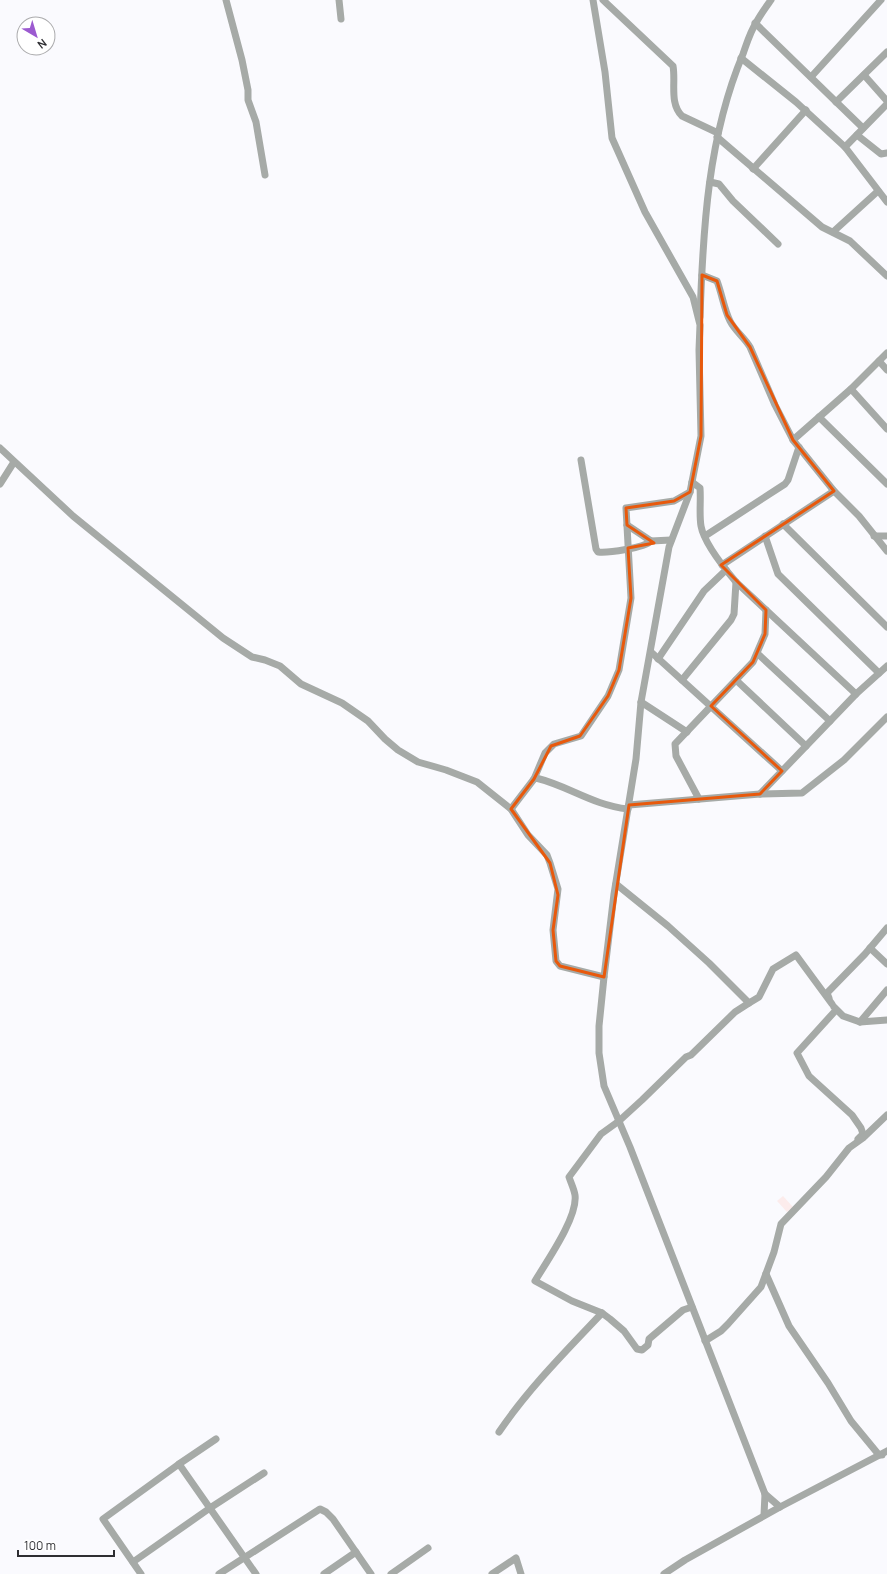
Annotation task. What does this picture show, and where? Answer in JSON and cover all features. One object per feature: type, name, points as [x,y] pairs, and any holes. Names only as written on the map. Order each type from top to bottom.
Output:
[{"type":"street","points":[[226,0],[242,60],[248,90],[248,100],[256,122],[265,175]]},
{"type":"street","points":[[339,0],[340,19]]},
{"type":"street","points":[[593,0],[605,72],[612,138],[644,212],[693,297],[700,325]]},
{"type":"street","points":[[603,0],[673,66],[674,105],[677,112],[717,136],[822,227],[850,241],[887,276]]},
{"type":"street","points":[[764,1515],[765,1494],[604,1086],[599,1053],[598,1026],[616,884],[636,759],[641,702],[669,547],[690,492],[701,436],[700,325],[702,275],[710,182],[717,136],[733,78],[756,23],[771,0]]},
{"type":"street","points":[[811,77],[881,0]]},
{"type":"street","points":[[756,23],[863,128]]},
{"type":"street","points":[[836,102],[887,52]]},
{"type":"street","points":[[741,58],[806,110],[845,147],[887,202]]},
{"type":"street","points":[[845,147],[887,103],[864,74]]},
{"type":"street","points":[[753,168],[806,110]]},
{"type":"street","points":[[857,135],[881,154],[887,153]]},
{"type":"street","points":[[710,182],[719,184],[733,201],[778,244]]},
{"type":"street","points":[[833,232],[878,191]]},
{"type":"street","points":[[702,275],[717,281],[731,324],[745,338],[750,347],[775,405],[793,440],[834,491],[859,516],[887,551]]},
{"type":"street","points":[[793,440],[851,389],[887,353]]},
{"type":"street","points":[[879,361],[887,370]]},
{"type":"street","points":[[851,389],[887,428]]},
{"type":"street","points":[[819,417],[887,484]]},
{"type":"street","points":[[705,536],[785,484],[788,480],[799,447]]},
{"type":"street","points":[[0,448],[73,516],[224,638],[252,657],[280,666],[301,684],[342,703],[368,721],[384,739],[398,750],[418,762],[446,770],[477,782],[511,809],[528,834],[547,855],[558,889],[553,930],[556,961],[560,966],[604,977]]},
{"type":"street","points":[[582,460],[596,549],[600,552],[628,548],[646,544],[651,541],[671,540]]},
{"type":"street","points":[[0,484],[14,462]]},
{"type":"street","points":[[692,482],[700,488],[701,527],[724,568],[736,582],[856,694]]},
{"type":"street","points":[[658,659],[704,591],[724,568],[765,536],[834,491]]},
{"type":"street","points":[[511,809],[534,779],[545,753],[551,746],[581,736],[608,696],[619,670],[632,598],[628,548],[627,508],[674,501],[690,492]]},
{"type":"street","points":[[783,524],[887,627]]},
{"type":"street","points":[[627,525],[651,541]]},
{"type":"street","points":[[765,536],[778,574],[879,673]]},
{"type":"street","points":[[874,536],[887,536]]},
{"type":"street","points":[[682,680],[731,620],[734,614],[736,582]]},
{"type":"street","points":[[700,799],[676,756],[674,750],[675,744],[753,662],[758,654],[765,634],[766,610]]},
{"type":"street","points":[[651,652],[782,771]]},
{"type":"street","points":[[758,654],[830,721]]},
{"type":"street","points":[[760,794],[856,694],[887,666]]},
{"type":"street","points":[[736,680],[806,746]]},
{"type":"street","points":[[641,702],[687,732]]},
{"type":"street","points":[[534,779],[536,778],[551,782],[588,799],[611,807],[629,807],[760,794],[802,793],[844,760],[887,717]]},
{"type":"street","points":[[616,884],[668,926],[709,963],[749,1003]]},
{"type":"street","points":[[834,1007],[827,993],[887,928]]},
{"type":"street","points":[[870,948],[887,964]]},
{"type":"street","points":[[692,1307],[683,1310],[649,1339],[648,1345],[642,1350],[637,1349],[624,1331],[602,1313],[572,1301],[535,1282],[569,1222],[575,1208],[575,1195],[569,1177],[601,1134],[619,1121],[686,1057],[691,1055],[735,1012],[760,997],[773,969],[796,955],[834,1007],[843,1016],[860,1022],[887,1020]]},
{"type":"street","points":[[860,1022],[887,990]]},
{"type":"street","points":[[705,1341],[721,1331],[741,1311],[761,1287],[774,1252],[781,1224],[826,1177],[849,1148],[863,1134],[861,1128],[852,1115],[809,1076],[797,1053],[834,1007]]},
{"type":"street","points":[[849,1148],[863,1138],[887,1115]]},
{"type":"street","points":[[766,1274],[789,1326],[828,1382],[851,1421],[883,1455]]},
{"type":"street","points":[[498,1432],[510,1415],[564,1353],[602,1313]]},
{"type":"street","points":[[141,1574],[103,1519],[216,1439]]},
{"type":"street","points":[[664,1574],[685,1560],[764,1515],[883,1455],[887,1451]]},
{"type":"street","points":[[179,1464],[256,1574]]},
{"type":"street","points":[[133,1562],[210,1508],[264,1473]]},
{"type":"street","points":[[765,1494],[780,1507]]},
{"type":"street","points":[[219,1574],[320,1509],[326,1512],[333,1519],[370,1574]]},
{"type":"street","points":[[391,1574],[428,1548]]},
{"type":"street","points":[[324,1574],[356,1552]]},
{"type":"street","points":[[492,1574],[516,1558],[521,1574]]},
{"type":"highlighted area","points":[[702,275],[717,281],[727,315],[750,347],[793,440],[834,491],[721,565],[766,610],[765,634],[753,662],[711,706],[782,771],[760,794],[629,805],[604,977],[560,966],[556,961],[553,930],[558,895],[550,863],[511,809],[534,779],[551,746],[580,736],[608,696],[619,670],[631,598],[628,548],[654,543],[627,525],[626,508],[674,501],[690,492],[701,436]]},
{"type":"shaded area","points":[[783,1196],[793,1207],[787,1212],[777,1201]]}]
